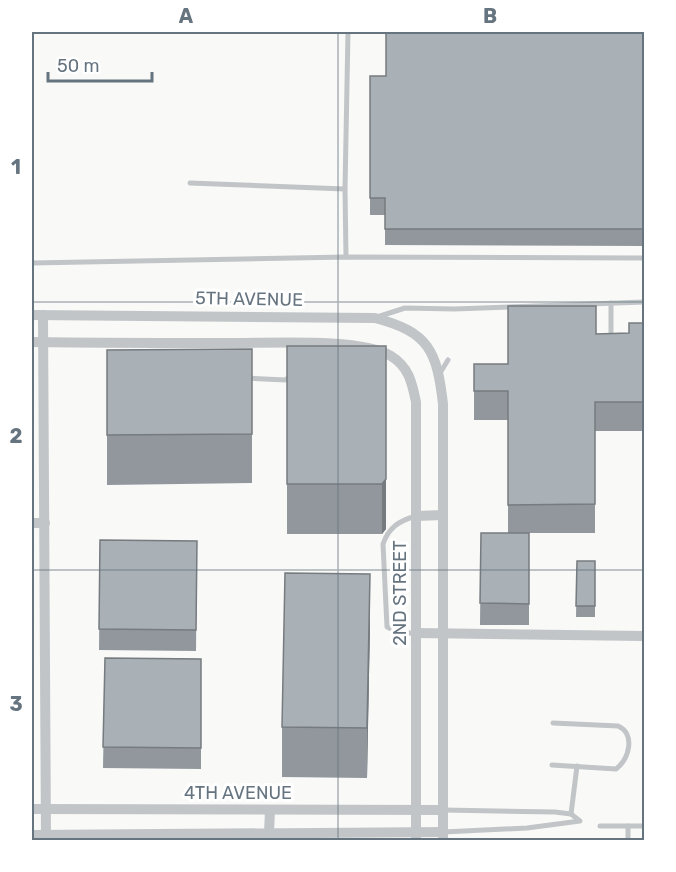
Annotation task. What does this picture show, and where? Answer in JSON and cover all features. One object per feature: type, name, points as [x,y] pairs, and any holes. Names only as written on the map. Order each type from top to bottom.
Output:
[{"type":"street","name":"5TH AVENUE","points":[[37,315],[375,318],[404,325],[426,342],[440,373]]},
{"type":"street","points":[[37,315],[45,524],[46,838]]},
{"type":"street","name":"2ND STREET","points":[[37,342],[370,348],[390,355],[405,367],[412,382],[416,402],[416,836]]},
{"type":"street","points":[[32,835],[46,838],[270,833],[443,836],[443,404],[440,373]]},
{"type":"street","points":[[416,516],[443,515]]},
{"type":"street","points":[[32,524],[45,524]]},
{"type":"street","points":[[416,633],[645,636]]},
{"type":"street","name":"4TH AVENUE","points":[[32,809],[444,810]]},
{"type":"street","points":[[270,810],[270,833]]},
{"type":"lane","points":[[346,257],[348,32]]},
{"type":"lane","points":[[190,183],[345,189]]},
{"type":"lane","points":[[32,263],[346,257],[645,258]]},
{"type":"lane","points":[[375,318],[405,308],[454,309],[645,302]]},
{"type":"lane","points":[[611,303],[611,343]]},
{"type":"lane","points":[[440,373],[448,360]]},
{"type":"lane","points":[[233,378],[285,380],[296,370]]},
{"type":"lane","points":[[416,516],[398,521],[382,544],[387,627],[400,633],[416,633]]},
{"type":"lane","points":[[552,765],[616,769],[627,756],[629,735],[625,729],[618,726],[553,723]]},
{"type":"lane","points":[[571,814],[577,766]]},
{"type":"lane","points":[[443,836],[580,821],[571,814],[555,812],[444,810]]},
{"type":"lane","points":[[555,812],[559,825]]},
{"type":"lane","points":[[600,826],[645,826]]},
{"type":"lane","points":[[628,826],[628,840]]},
{"type":"building","points":[[386,32],[645,32],[645,229],[385,229],[385,198],[370,198],[370,76],[386,76]]},
{"type":"building","points":[[508,306],[596,306],[596,334],[629,333],[629,323],[645,323],[645,402],[595,402],[595,504],[508,505],[508,391],[474,391],[474,364],[508,364]]},
{"type":"building","points":[[287,346],[386,346],[386,479],[382,484],[287,484]]},
{"type":"building","points":[[252,349],[252,434],[107,435],[107,350]]},
{"type":"building","points":[[481,533],[529,533],[529,604],[480,603]]},
{"type":"building","points":[[100,540],[197,541],[196,630],[99,629]]},
{"type":"building","points":[[577,561],[595,561],[595,606],[576,606]]},
{"type":"building","points":[[285,573],[370,574],[367,728],[282,727]]},
{"type":"building","points":[[105,658],[201,659],[201,748],[103,747]]}]
